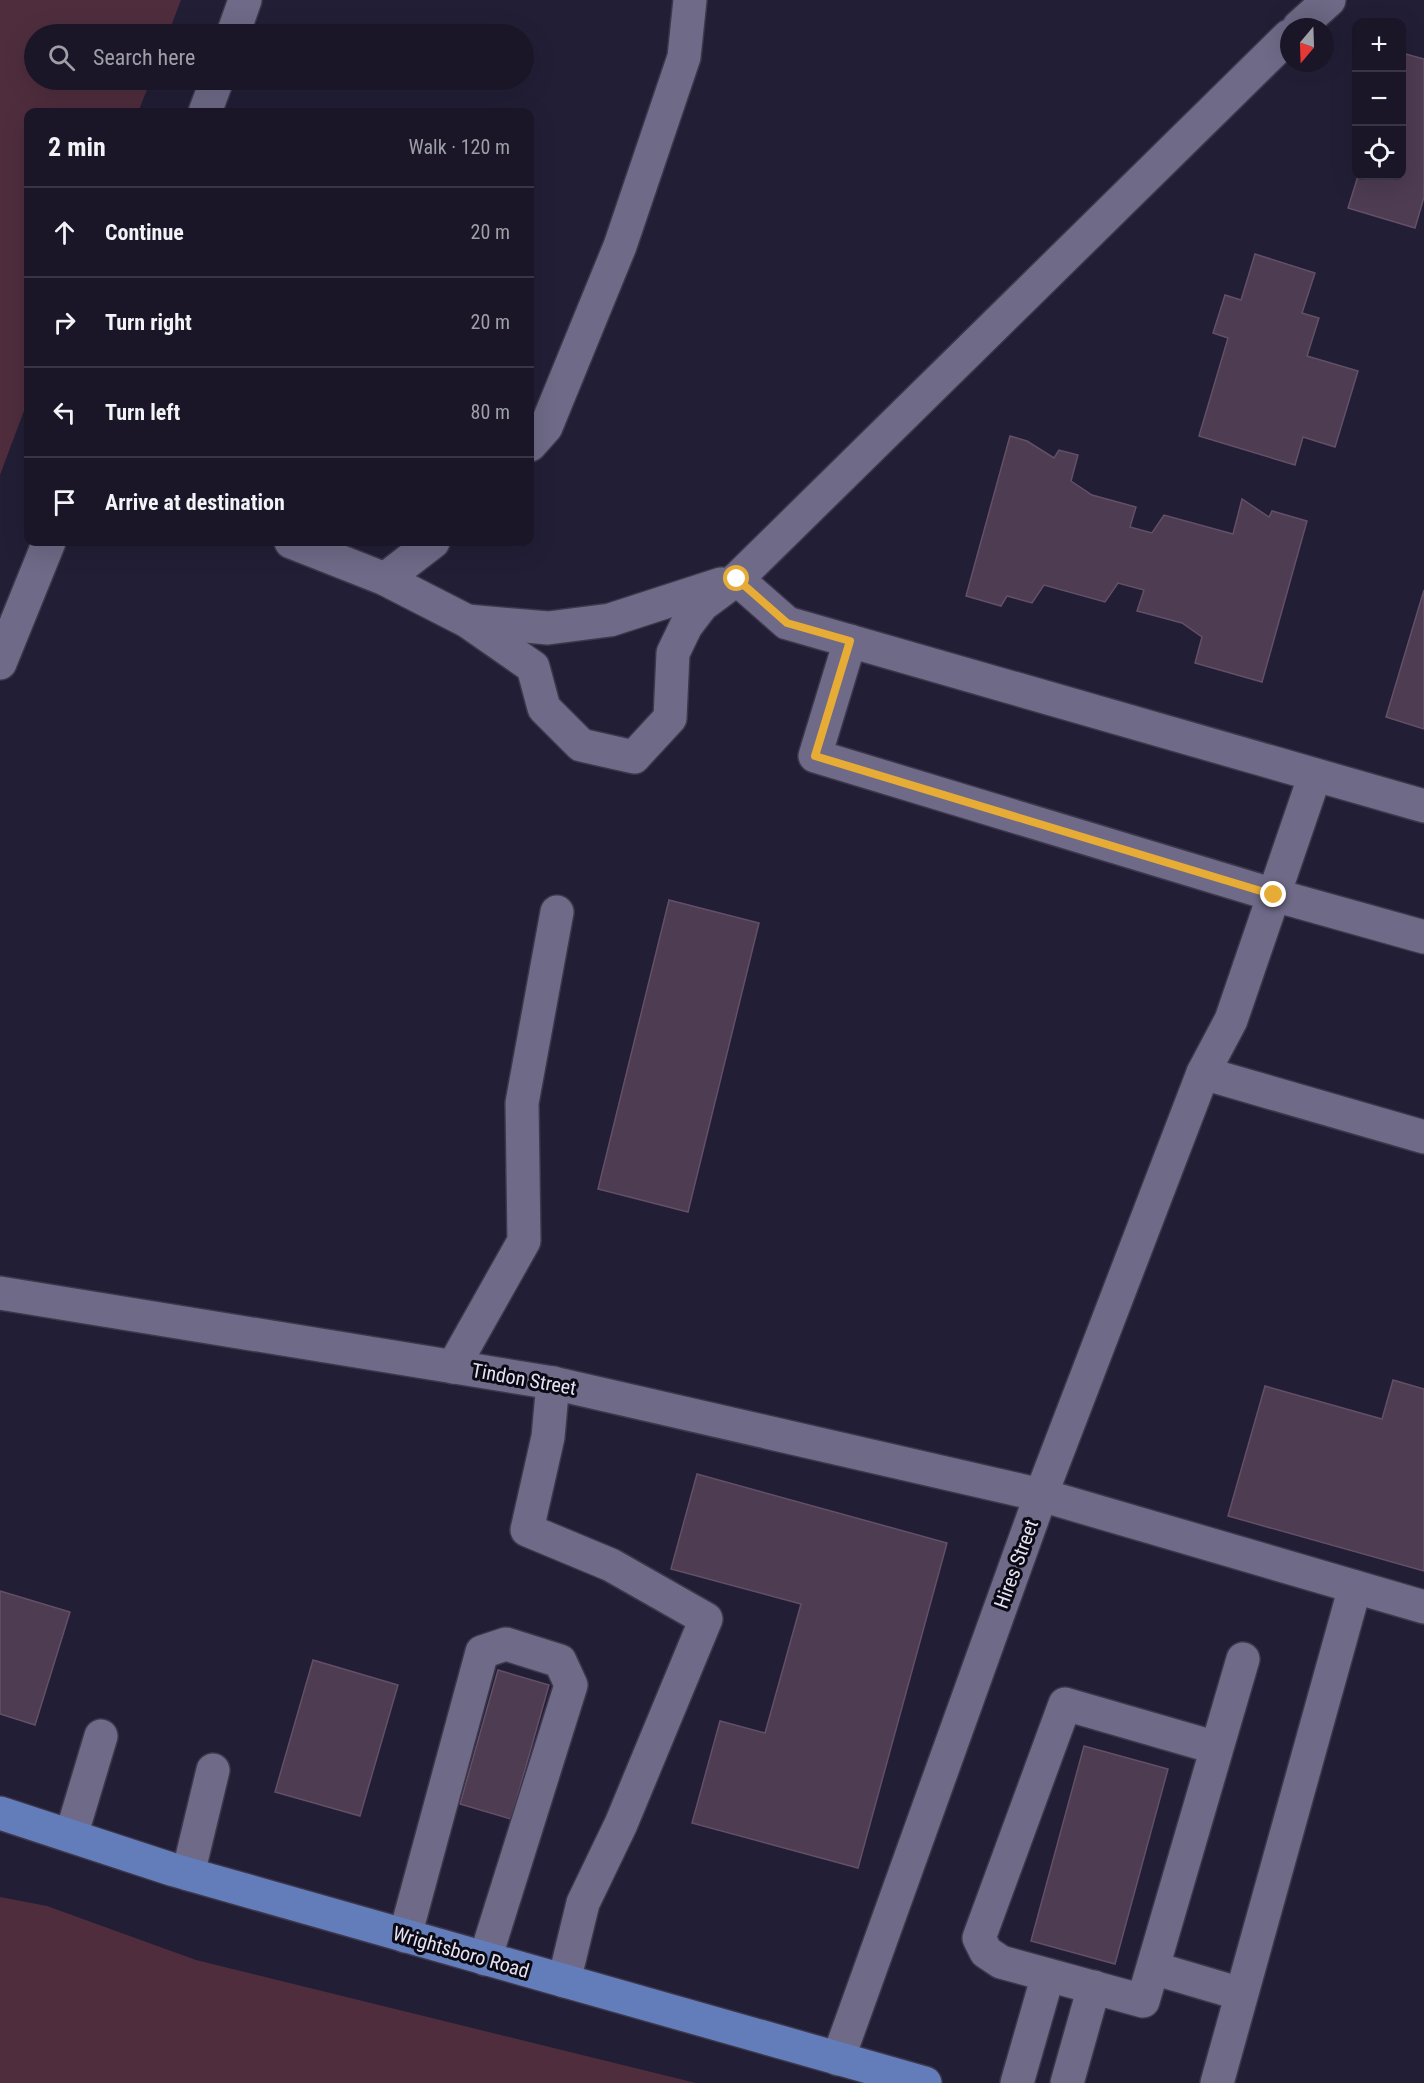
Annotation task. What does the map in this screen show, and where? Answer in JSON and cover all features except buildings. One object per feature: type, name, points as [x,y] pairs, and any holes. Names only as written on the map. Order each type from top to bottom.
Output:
[{"type":"main road","name":"Wrightsboro Road","points":[[0,1813],[189,1874],[925,2083]]},
{"type":"street","points":[[237,24],[245,0]]},
{"type":"street","points":[[534,440],[546,427],[620,246],[684,57],[690,0]]},
{"type":"street","points":[[1309,18],[1329,0]]},
{"type":"street","points":[[301,546],[385,579],[467,621],[533,667],[544,708],[580,745],[634,757],[670,718],[673,653],[686,626],[705,601],[737,579],[1280,45]]},
{"type":"street","points":[[207,108],[214,90]]},
{"type":"street","points":[[0,663],[47,546]]},
{"type":"street","points":[[385,579],[428,546]]},
{"type":"street","points":[[467,621],[548,628],[610,620],[737,579]]},
{"type":"street","points":[[737,579],[787,623],[1424,806]]},
{"type":"street","points":[[850,641],[815,756],[1274,895],[1424,937]]},
{"type":"street","name":"Hires Street","points":[[838,2059],[1041,1495],[1203,1073],[1231,1020],[1315,775]]},
{"type":"street","points":[[453,1367],[524,1241],[522,1102],[556,912]]},
{"type":"street","points":[[1203,1073],[1424,1137]]},
{"type":"street","name":"Tindon Street","points":[[0,1293],[553,1383],[1041,1495],[1424,1607]]},
{"type":"street","points":[[553,1383],[548,1437],[527,1530],[611,1565],[706,1619],[621,1824],[583,1903],[564,1981]]},
{"type":"street","points":[[1217,2083],[1355,1587]]},
{"type":"street","points":[[405,1936],[482,1652],[506,1644],[560,1661],[571,1685],[485,1959]]},
{"type":"street","points":[[1217,1748],[1065,1704],[979,1938],[986,1952],[1001,1962],[1143,2001],[1153,1968],[1243,1659]]},
{"type":"street","points":[[71,1836],[101,1736]]},
{"type":"street","points":[[189,1874],[213,1770]]},
{"type":"street","points":[[1153,1968],[1241,1994]]},
{"type":"street","points":[[1017,2083],[1048,1975]]},
{"type":"street","points":[[1067,2083],[1094,1987]]},
{"type":"shaded area","points":[[0,0],[181,0],[172,24],[24,24],[24,90],[147,90],[140,108],[24,108],[24,411],[0,475]]},
{"type":"shaded area","points":[[0,1897],[47,1906],[196,1960],[696,2083],[0,2083]]},
{"type":"route","points":[[737,579],[787,623],[850,641],[815,756],[1274,895]]}]
